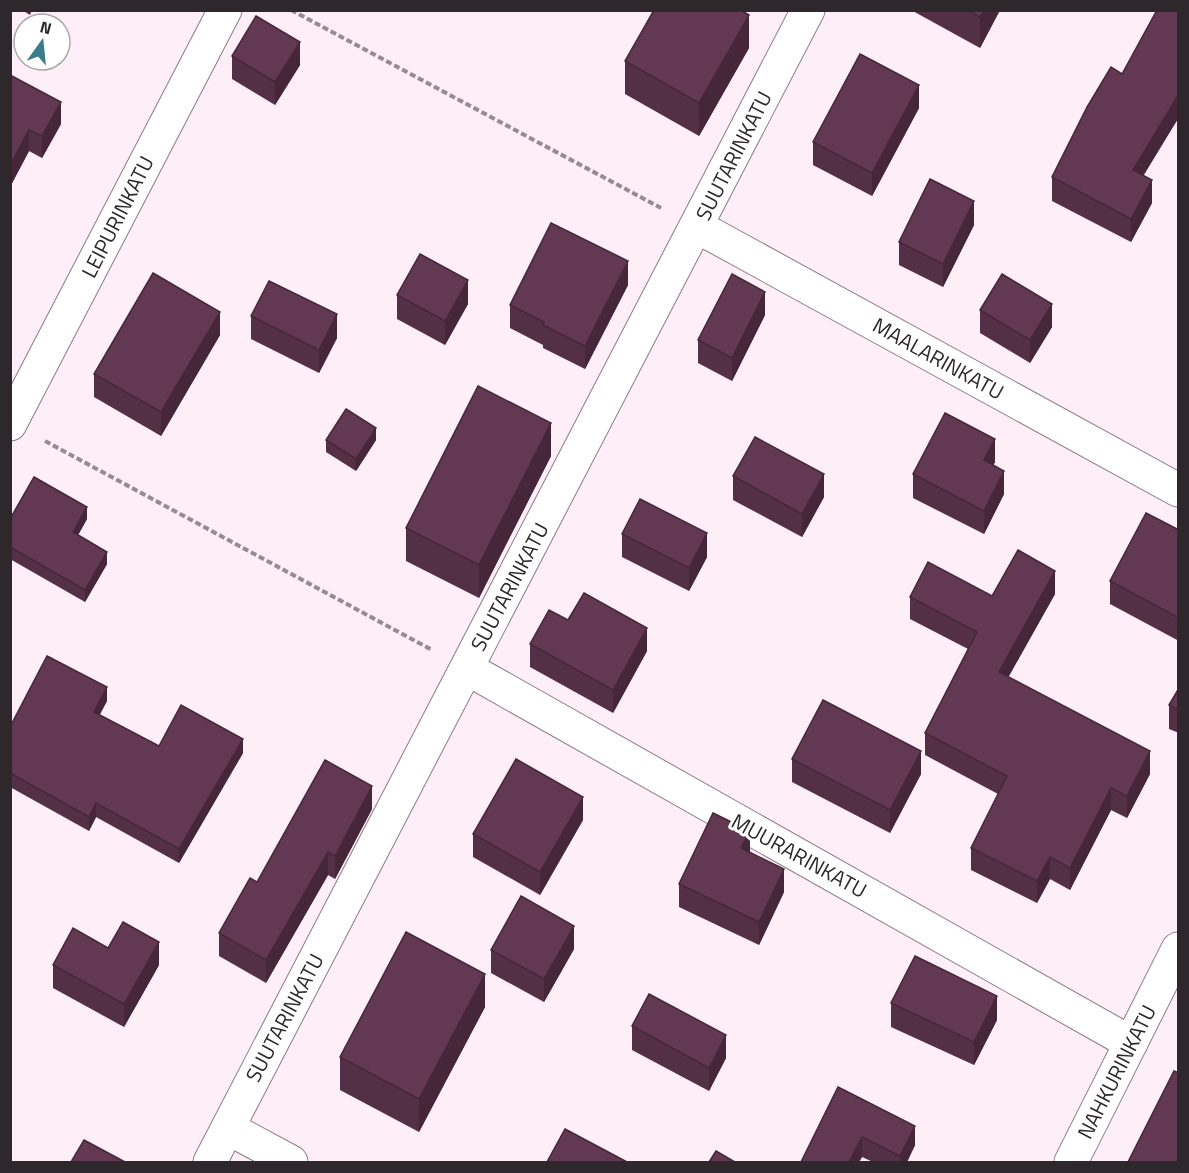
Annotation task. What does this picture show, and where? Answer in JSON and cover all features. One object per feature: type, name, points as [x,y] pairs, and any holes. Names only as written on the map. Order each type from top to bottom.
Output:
[{"type":"street","name":"LEIPURINKATU","points":[[11,423],[225,10]]},
{"type":"street","name":"SUUTARINKATU","points":[[210,1162],[698,227],[808,10]]},
{"type":"street","name":"MAALARINKATU","points":[[698,227],[1179,490]]},
{"type":"street","name":"MUURARINKATU","points":[[468,669],[1131,1043]]},
{"type":"street","name":"NAHKURINKATU","points":[[1071,1162],[1179,950]]},
{"type":"street","points":[[228,1128],[291,1162]]},
{"type":"path","points":[[291,10],[698,227]]},
{"type":"path","points":[[11,423],[468,669]]},
{"type":"building","points":[[654,10],[741,10],[749,15],[699,103],[625,61]]},
{"type":"building","points":[[967,10],[984,10],[980,17]]},
{"type":"building","points":[[1157,10],[1179,10],[1179,94],[1133,170],[1152,180],[1131,219],[1052,177],[1087,107],[1111,67],[1122,74]]},
{"type":"building","points":[[256,16],[300,42],[275,82],[232,56]]},
{"type":"building","points":[[860,54],[919,85],[872,173],[813,142]]},
{"type":"building","points":[[10,75],[61,102],[42,136],[29,130],[10,165]]},
{"type":"building","points":[[930,179],[974,201],[943,264],[899,242]]},
{"type":"building","points":[[551,223],[628,261],[585,346],[510,305]]},
{"type":"building","points":[[420,254],[468,280],[445,321],[397,295]]},
{"type":"building","points":[[153,273],[220,312],[161,412],[94,374]]},
{"type":"building","points":[[732,274],[765,292],[732,358],[698,340]]},
{"type":"building","points":[[1002,274],[1052,304],[1030,340],[980,310]]},
{"type":"building","points":[[269,281],[337,314],[319,350],[251,316]]},
{"type":"building","points":[[478,386],[551,423],[479,565],[406,528]]},
{"type":"building","points":[[346,409],[376,428],[356,459],[326,440]]},
{"type":"building","points":[[945,413],[995,439],[984,460],[1004,471],[984,511],[913,474]]},
{"type":"building","points":[[755,437],[824,474],[802,514],[733,476]]},
{"type":"building","points":[[34,477],[87,507],[73,532],[107,552],[85,590],[10,547],[10,519]]},
{"type":"building","points":[[640,499],[707,533],[689,568],[622,534]]},
{"type":"building","points":[[1146,513],[1179,530],[1179,618],[1110,581]]},
{"type":"building","points":[[1018,550],[1055,571],[999,672],[1150,751],[1127,796],[1111,788],[1070,868],[1050,857],[1037,881],[971,848],[1007,776],[925,733],[977,632],[910,597],[928,562],[992,596]]},
{"type":"building","points":[[584,593],[647,628],[613,690],[530,644],[549,610],[568,620]]},
{"type":"building","points":[[47,656],[107,687],[94,712],[159,746],[181,705],[243,739],[179,849],[96,803],[89,817],[10,773],[10,727]]},
{"type":"building","points":[[1179,688],[1179,710],[1169,705]]},
{"type":"building","points":[[823,700],[921,751],[890,810],[792,759]]},
{"type":"building","points":[[516,759],[583,797],[540,872],[473,834]]},
{"type":"building","points":[[325,760],[372,786],[335,856],[328,852],[266,960],[219,933],[250,878],[257,882]]},
{"type":"building","points":[[713,813],[750,831],[741,848],[784,869],[759,922],[679,884]]},
{"type":"building","points":[[521,896],[574,926],[544,979],[491,950]]},
{"type":"building","points":[[123,922],[159,942],[124,1004],[53,965],[73,928],[108,948]]},
{"type":"building","points":[[406,932],[485,974],[419,1099],[340,1057]]},
{"type":"building","points":[[915,956],[997,996],[974,1042],[891,1003]]},
{"type":"building","points":[[649,994],[726,1035],[709,1068],[632,1026]]},
{"type":"building","points":[[1174,1071],[1179,1073],[1179,1162],[1128,1162]]},
{"type":"building","points":[[838,1087],[915,1126],[900,1156],[862,1137],[849,1162],[801,1162]]},
{"type":"building","points":[[565,1129],[627,1162],[547,1162]]},
{"type":"building","points":[[84,1140],[125,1162],[71,1162]]},
{"type":"building","points":[[716,1151],[735,1162],[709,1162]]}]
